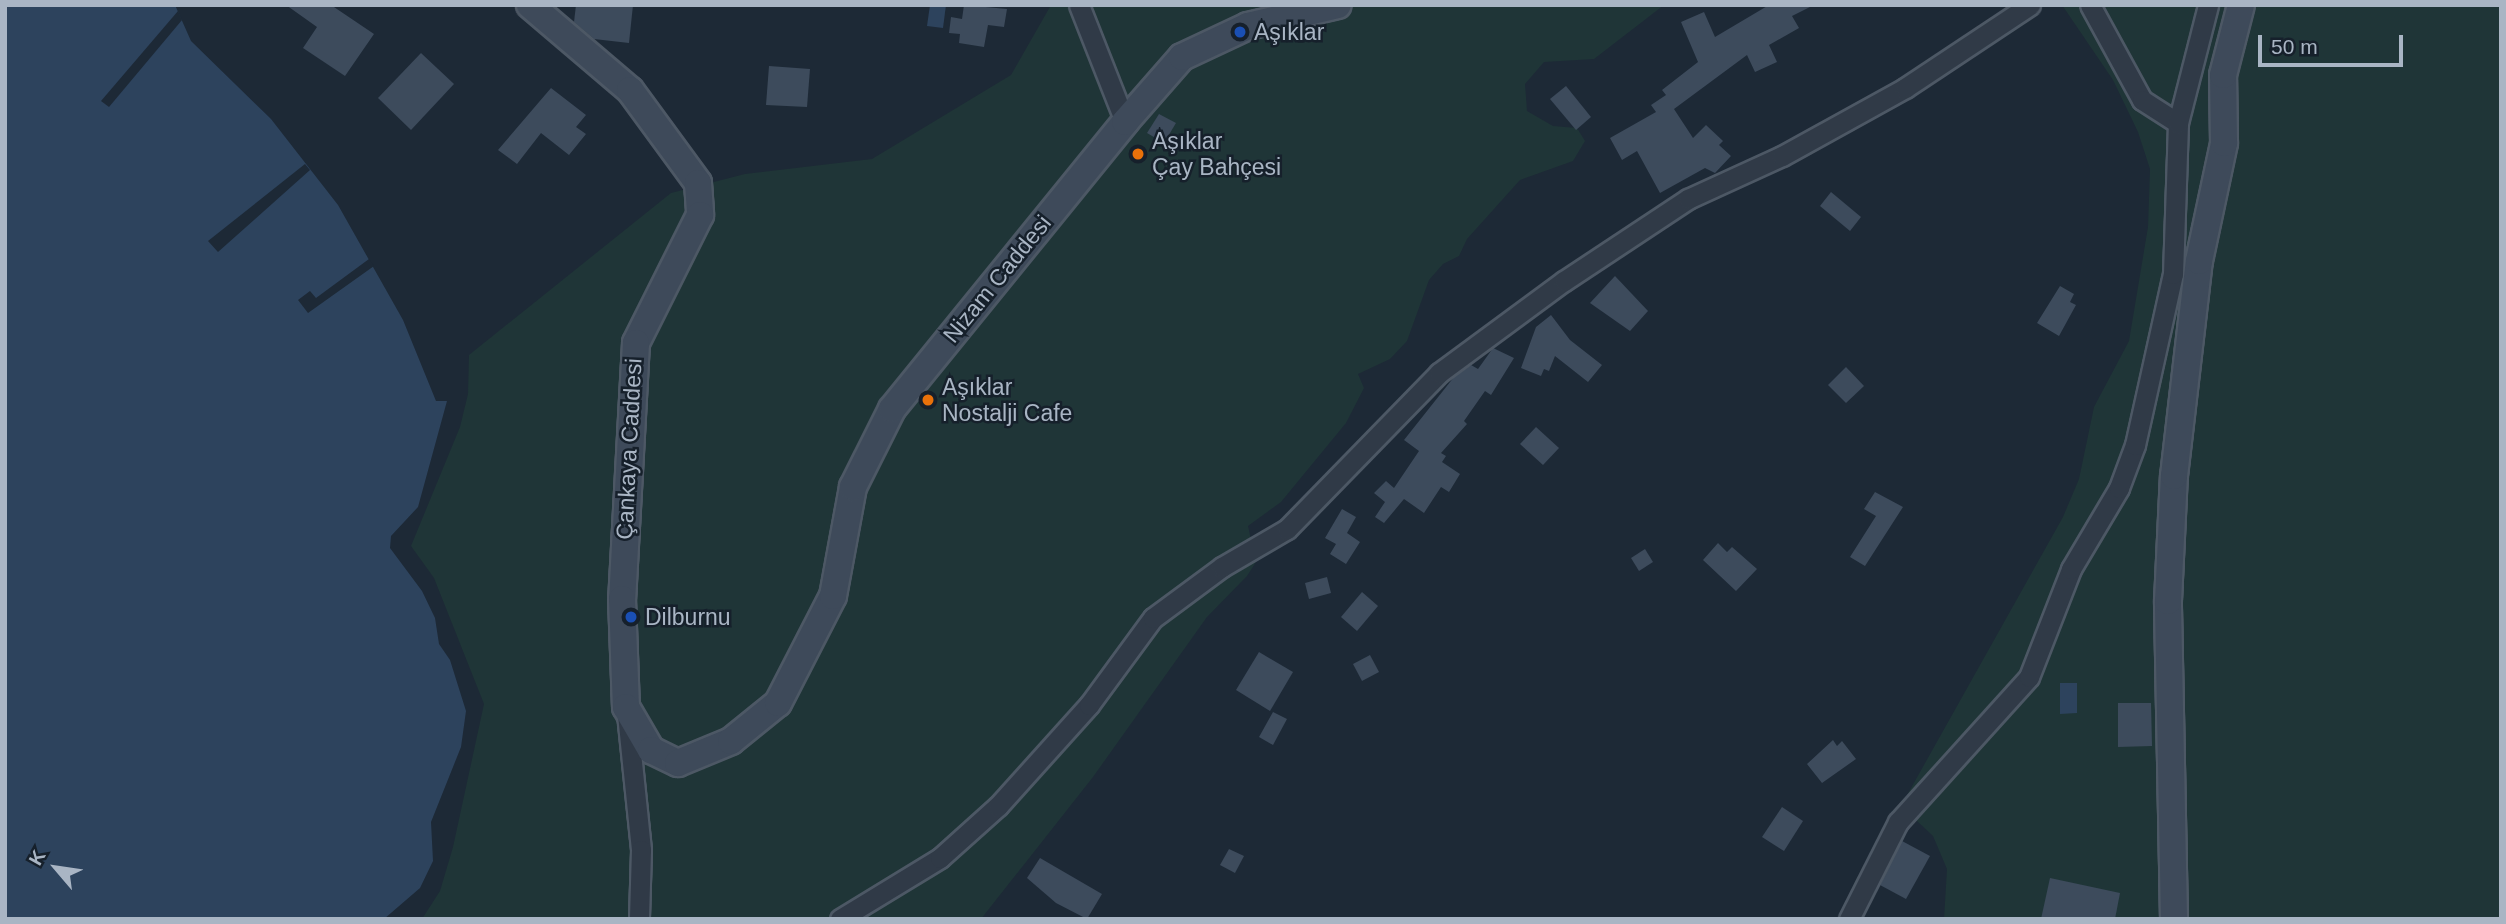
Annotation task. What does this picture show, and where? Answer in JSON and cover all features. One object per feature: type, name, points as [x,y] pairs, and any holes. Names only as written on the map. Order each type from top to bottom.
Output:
[{"type":"street","name":"Çankaya Caddesi","points":[[530,5],[630,90],[698,183],[700,215],[635,343],[622,600]]},
{"type":"street","points":[[1079,5],[1125,122]]},
{"type":"street","name":"Nizam Caddesi","points":[[622,600],[626,707],[651,750],[678,763],[731,741],[778,703],[833,596],[853,487],[892,409],[1125,122],[1182,57],[1248,26],[1338,5]]},
{"type":"street","points":[[840,919],[940,858],[998,806],[1089,705],[1153,618],[1222,567],[1287,529],[1439,373],[1564,281],[1688,199],[1782,156],[1905,88],[2030,5]]},
{"type":"street","points":[[2090,5],[2142,100],[2178,123]]},
{"type":"street","points":[[1849,919],[1898,822],[2029,677],[2071,569],[2119,488],[2135,445],[2173,274],[2178,123],[2207,5]]},
{"type":"street","points":[[2174,919],[2168,601],[2174,476],[2199,261],[2224,144],[2223,75],[2241,5]]},
{"type":"street","points":[[626,707],[641,850],[639,919]]},
{"type":"green space","points":[[1051,5],[1664,5],[1594,59],[1544,62],[1525,84],[1527,111],[1553,126],[1577,128],[1585,141],[1573,161],[1520,180],[1467,239],[1459,256],[1443,264],[1429,280],[1407,341],[1390,359],[1358,374],[1364,388],[1346,423],[1281,502],[1248,526],[1256,562],[1247,576],[1207,617],[1093,777],[981,919],[422,919],[440,891],[453,847],[484,704],[434,578],[411,546],[460,427],[468,394],[469,355],[671,193],[745,174],[872,159],[1011,75]]},
{"type":"green space","points":[[2062,5],[2501,5],[2501,919],[1944,919],[1947,869],[1933,836],[1901,806],[2063,517],[2079,479],[2094,407],[2129,341],[2148,227],[2150,169],[2138,132],[2113,80]]},
{"type":"water","points":[[5,5],[175,5],[191,41],[271,119],[338,205],[403,320],[436,401],[447,401],[418,507],[391,536],[390,548],[422,591],[435,618],[439,644],[450,660],[466,711],[461,747],[431,822],[433,861],[420,888],[384,919],[5,919]]},
{"type":"water","points":[[930,5],[946,5],[943,28],[927,26]]},
{"type":"water","points":[[2060,683],[2077,683],[2077,713],[2060,714]]},
{"type":"pier","points":[[178,11],[182,20],[109,107],[101,101]]},
{"type":"pier","points":[[305,164],[310,170],[218,252],[208,241]]},
{"type":"pier","points":[[369,259],[374,266],[308,313],[298,300],[310,291],[316,298]]},
{"type":"building","points":[[286,5],[331,5],[374,34],[345,76],[303,48],[317,27]]},
{"type":"building","points":[[576,5],[633,5],[629,43],[594,39],[574,22]]},
{"type":"building","points":[[964,5],[1007,9],[1004,27],[988,25],[984,47],[959,43],[960,34],[949,33],[951,17],[962,19]]},
{"type":"building","points":[[1769,5],[1814,5],[1792,16],[1799,28],[1769,45],[1777,62],[1755,72],[1747,55],[1674,109],[1693,138],[1706,125],[1723,141],[1719,145],[1731,156],[1715,173],[1705,168],[1660,193],[1637,151],[1622,160],[1610,138],[1656,112],[1651,105],[1666,95],[1662,90],[1698,62],[1681,22],[1704,12],[1715,37]]},
{"type":"building","points":[[421,53],[454,84],[411,130],[378,98]]},
{"type":"building","points":[[769,66],[810,69],[807,107],[766,105]]},
{"type":"building","points":[[1566,86],[1591,117],[1576,130],[1550,99]]},
{"type":"building","points":[[551,88],[586,115],[576,127],[586,134],[569,155],[541,133],[517,164],[498,150]]},
{"type":"building","points":[[1159,114],[1176,123],[1164,143],[1147,133]]},
{"type":"building","points":[[1831,192],[1861,217],[1850,231],[1820,206]]},
{"type":"building","points":[[1615,276],[1648,311],[1630,331],[1590,303]]},
{"type":"building","points":[[2060,286],[2074,294],[2070,302],[2076,305],[2059,336],[2037,323]]},
{"type":"building","points":[[1551,315],[1570,340],[1602,365],[1588,382],[1555,356],[1549,371],[1544,369],[1541,376],[1521,368],[1536,327]]},
{"type":"building","points":[[1493,348],[1514,358],[1491,395],[1485,391],[1464,421],[1467,424],[1441,453],[1446,456],[1442,462],[1460,474],[1449,492],[1441,487],[1424,513],[1404,499],[1384,523],[1375,517],[1385,502],[1374,493],[1386,481],[1394,488],[1419,451],[1404,440],[1454,377],[1471,365],[1478,369]]},
{"type":"building","points":[[1846,367],[1864,386],[1846,403],[1828,385]]},
{"type":"building","points":[[1536,427],[1559,448],[1543,465],[1520,444]]},
{"type":"building","points":[[1875,492],[1903,507],[1865,566],[1850,557],[1876,516],[1864,509]]},
{"type":"building","points":[[1342,509],[1356,517],[1347,533],[1360,542],[1346,564],[1330,554],[1336,544],[1325,538]]},
{"type":"building","points":[[1718,543],[1727,552],[1732,547],[1757,569],[1736,591],[1703,560]]},
{"type":"building","points":[[1645,549],[1653,562],[1639,571],[1631,558]]},
{"type":"building","points":[[1327,577],[1331,593],[1309,599],[1305,583]]},
{"type":"building","points":[[1362,592],[1378,606],[1357,631],[1341,617]]},
{"type":"building","points":[[1259,652],[1293,672],[1270,711],[1236,690]]},
{"type":"building","points":[[1370,655],[1379,672],[1362,681],[1353,664]]},
{"type":"building","points":[[2118,703],[2151,703],[2152,746],[2118,747]]},
{"type":"building","points":[[1273,712],[1287,719],[1273,745],[1259,737]]},
{"type":"building","points":[[1833,740],[1837,746],[1842,741],[1856,759],[1822,783],[1807,764]]},
{"type":"building","points":[[1782,807],[1803,821],[1784,851],[1762,837]]},
{"type":"building","points":[[1902,841],[1930,856],[1906,899],[1880,885]]},
{"type":"building","points":[[1229,849],[1244,856],[1235,873],[1220,865]]},
{"type":"building","points":[[1040,858],[1102,894],[1087,919],[1056,903],[1027,878]]},
{"type":"building","points":[[2050,878],[2120,893],[2115,919],[2041,919]]},
{"type":"place","name":"Aşıklar","points":[[1240,32]]},
{"type":"place","name":"Aşıklar Çay Bahçesi","points":[[1138,154]]},
{"type":"place","name":"Aşıklar Nostalji Cafe","points":[[928,400]]},
{"type":"place","name":"Dilburnu","points":[[631,617]]}]
